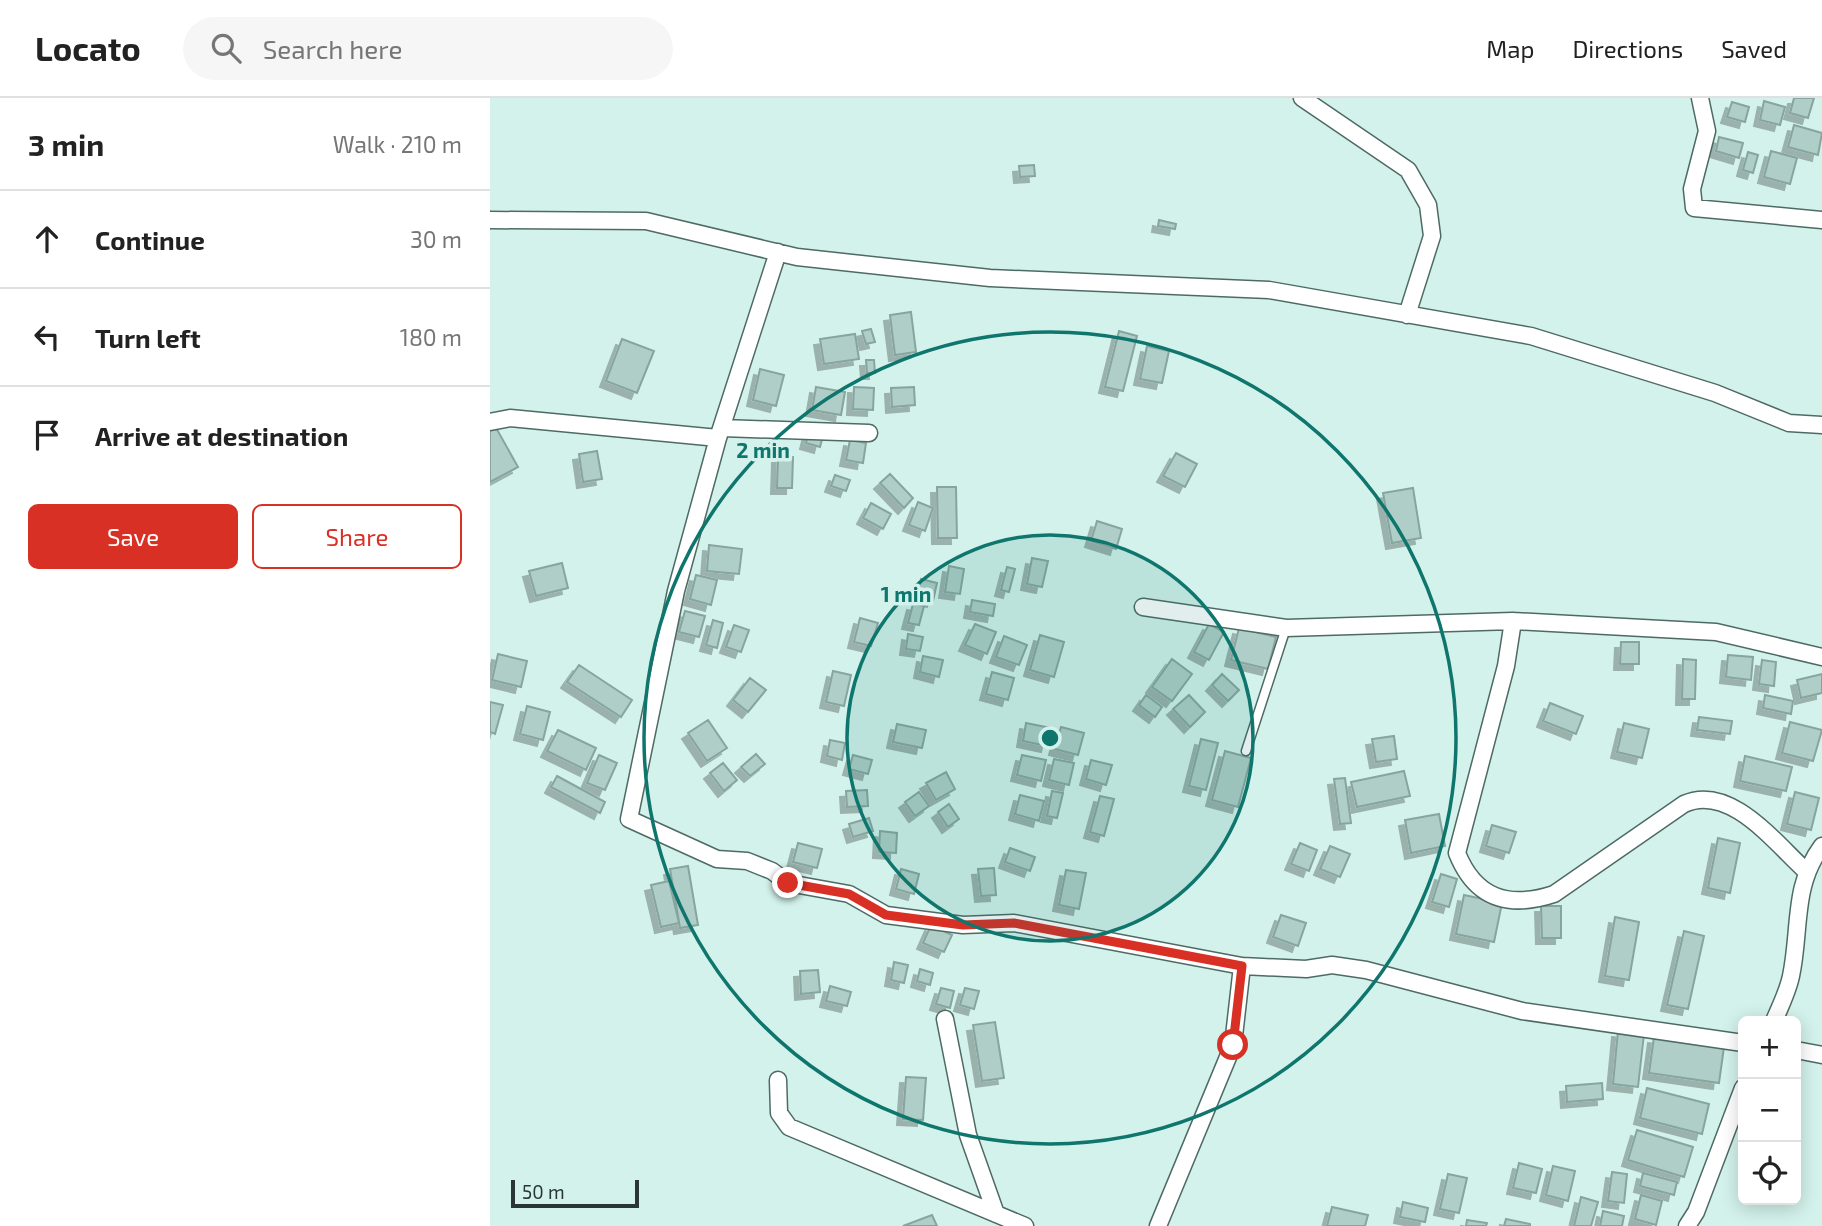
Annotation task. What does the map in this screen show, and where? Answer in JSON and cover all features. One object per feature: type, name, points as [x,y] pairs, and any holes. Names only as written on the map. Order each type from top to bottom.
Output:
[{"type":"street","points":[[1302,98],[1408,170],[1428,205],[1432,236],[1407,315]]},
{"type":"street","points":[[1700,98],[1707,131],[1692,189],[1694,208],[1822,220]]},
{"type":"street","points":[[490,220],[646,221],[778,252],[990,278],[1269,290],[1531,336],[1715,393],[1788,423],[1822,425]]},
{"type":"street","points":[[778,252],[720,433],[676,591],[629,820],[717,859],[747,861],[772,871],[788,883],[849,894],[886,915],[963,925],[1014,923],[1242,966],[1306,969],[1332,965],[1366,970],[1522,1010],[1738,1042]]},
{"type":"street","points":[[490,422],[510,418],[720,433],[869,433]]},
{"type":"street","points":[[1143,607],[1286,628],[1513,621],[1716,632],[1822,657]]},
{"type":"street","points":[[1513,621],[1506,666],[1457,853],[1466,874],[1489,894],[1512,902],[1536,900],[1553,894],[1684,804],[1708,798],[1734,807],[1806,871]]},
{"type":"street","points":[[1776,1016],[1791,978],[1798,897],[1806,871],[1822,846]]},
{"type":"street","points":[[1158,1226],[1233,1045],[1242,966]]},
{"type":"street","points":[[945,1019],[968,1135],[996,1214]]},
{"type":"street","points":[[1801,1052],[1822,1055]]},
{"type":"street","points":[[778,1080],[779,1113],[789,1127],[1025,1226]]},
{"type":"street","points":[[1687,1226],[1696,1212],[1738,1101]]},
{"type":"lane","points":[[1246,751],[1286,628]]},
{"type":"building","points":[[1794,98],[1814,98],[1808,118],[1790,113]]},
{"type":"building","points":[[1764,101],[1785,107],[1780,125],[1760,120]]},
{"type":"building","points":[[1732,102],[1749,107],[1745,122],[1727,117]]},
{"type":"building","points":[[1794,125],[1822,133],[1818,155],[1788,147]]},
{"type":"building","points":[[1719,137],[1743,143],[1739,158],[1716,151]]},
{"type":"building","points":[[1771,151],[1797,158],[1790,184],[1764,177]]},
{"type":"building","points":[[1748,152],[1758,155],[1753,173],[1743,170]]},
{"type":"building","points":[[1034,165],[1035,176],[1020,177],[1019,166]]},
{"type":"building","points":[[1159,220],[1176,224],[1175,229],[1158,226]]},
{"type":"building","points":[[911,312],[916,352],[895,355],[890,315]]},
{"type":"building","points":[[871,329],[875,342],[866,344],[862,331]]},
{"type":"building","points":[[1119,331],[1137,336],[1123,391],[1105,387]]},
{"type":"building","points":[[855,334],[859,359],[824,364],[820,339]]},
{"type":"building","points":[[622,339],[654,351],[637,393],[606,381]]},
{"type":"building","points":[[1147,346],[1169,351],[1162,383],[1140,379]]},
{"type":"building","points":[[866,360],[874,360],[875,373],[867,373]]},
{"type":"building","points":[[760,369],[784,375],[776,406],[753,400]]},
{"type":"building","points":[[816,387],[845,392],[841,415],[812,410]]},
{"type":"building","points":[[854,387],[874,388],[873,410],[853,409]]},
{"type":"building","points":[[914,387],[915,405],[892,407],[891,388]]},
{"type":"building","points":[[490,417],[518,467],[490,482]]},
{"type":"building","points":[[810,428],[824,432],[820,447],[806,443]]},
{"type":"building","points":[[850,440],[866,443],[863,463],[846,460]]},
{"type":"building","points":[[597,451],[602,479],[583,482],[579,454]]},
{"type":"building","points":[[1176,453],[1197,464],[1185,487],[1163,476]]},
{"type":"building","points":[[778,457],[793,457],[792,488],[777,488]]},
{"type":"building","points":[[890,474],[913,498],[904,508],[880,483]]},
{"type":"building","points":[[835,475],[850,480],[846,491],[831,486]]},
{"type":"building","points":[[937,487],[956,487],[957,538],[938,538]]},
{"type":"building","points":[[1413,488],[1421,538],[1392,543],[1383,493]]},
{"type":"building","points":[[918,502],[933,508],[925,531],[909,525]]},
{"type":"building","points":[[871,503],[891,514],[883,529],[863,518]]},
{"type":"building","points":[[1097,521],[1122,529],[1116,549],[1091,541]]},
{"type":"building","points":[[709,545],[742,549],[739,574],[707,571]]},
{"type":"building","points":[[1032,558],[1048,561],[1042,587],[1027,584]]},
{"type":"building","points":[[562,563],[568,588],[536,596],[529,571]]},
{"type":"building","points":[[949,566],[964,569],[960,594],[945,592]]},
{"type":"building","points":[[1007,567],[1015,569],[1009,592],[1001,590]]},
{"type":"building","points":[[696,575],[717,580],[711,605],[690,599]]},
{"type":"building","points":[[921,579],[937,583],[933,601],[917,597]]},
{"type":"building","points":[[972,600],[995,604],[993,616],[970,612]]},
{"type":"building","points":[[913,604],[924,606],[919,625],[908,623]]},
{"type":"building","points":[[685,611],[705,616],[699,637],[679,632]]},
{"type":"building","points":[[860,618],[878,623],[871,646],[854,642]]},
{"type":"building","points":[[713,620],[723,623],[717,648],[706,645]]},
{"type":"building","points":[[975,624],[996,632],[987,654],[965,645]]},
{"type":"building","points":[[1209,624],[1224,632],[1209,660],[1194,652]]},
{"type":"building","points":[[734,625],[749,630],[741,652],[726,647]]},
{"type":"building","points":[[1239,628],[1276,637],[1268,669],[1231,660]]},
{"type":"building","points":[[908,634],[923,637],[920,651],[906,649]]},
{"type":"building","points":[[1040,635],[1064,642],[1054,677],[1030,670]]},
{"type":"building","points":[[1004,636],[1027,645],[1019,665],[996,657]]},
{"type":"building","points":[[1621,642],[1639,642],[1639,664],[1620,664]]},
{"type":"building","points":[[498,654],[527,661],[521,687],[492,680]]},
{"type":"building","points":[[1728,655],[1753,657],[1751,680],[1726,677]]},
{"type":"building","points":[[923,656],[943,660],[939,677],[920,672]]},
{"type":"building","points":[[1172,659],[1192,674],[1172,701],[1152,687]]},
{"type":"building","points":[[1683,659],[1696,660],[1695,699],[1682,699]]},
{"type":"building","points":[[1762,660],[1776,662],[1774,686],[1759,684]]},
{"type":"building","points":[[579,665],[632,700],[621,717],[567,682]]},
{"type":"building","points":[[833,671],[851,675],[844,706],[826,702]]},
{"type":"building","points":[[992,672],[1014,678],[1008,700],[986,694]]},
{"type":"building","points":[[1222,674],[1239,690],[1228,701],[1212,685]]},
{"type":"building","points":[[1822,674],[1822,693],[1801,698],[1797,680]]},
{"type":"building","points":[[750,678],[766,690],[748,712],[733,700]]},
{"type":"building","points":[[1146,695],[1162,707],[1155,717],[1139,705]]},
{"type":"building","points":[[1189,695],[1205,712],[1190,727],[1173,709]]},
{"type":"building","points":[[1765,695],[1793,701],[1791,714],[1763,708]]},
{"type":"building","points":[[490,702],[503,705],[495,734],[490,732]]},
{"type":"building","points":[[1550,703],[1583,716],[1576,734],[1543,721]]},
{"type":"building","points":[[527,706],[550,712],[543,740],[520,734]]},
{"type":"building","points":[[1699,717],[1732,721],[1730,734],[1697,730]]},
{"type":"building","points":[[708,720],[727,748],[707,761],[688,733]]},
{"type":"building","points":[[1790,722],[1822,730],[1813,761],[1782,753]]},
{"type":"building","points":[[1026,723],[1051,728],[1047,746],[1023,741]]},
{"type":"building","points":[[1624,723],[1649,729],[1642,758],[1617,752]]},
{"type":"building","points":[[897,724],[926,730],[922,748],[893,742]]},
{"type":"building","points":[[1061,727],[1084,733],[1078,755],[1055,749]]},
{"type":"building","points":[[558,730],[596,748],[586,770],[547,751]]},
{"type":"building","points":[[1394,736],[1397,759],[1376,762],[1372,739]]},
{"type":"building","points":[[1201,739],[1218,743],[1206,790],[1189,786]]},
{"type":"building","points":[[830,740],[845,743],[842,760],[827,756]]},
{"type":"building","points":[[1225,751],[1251,758],[1238,807],[1212,800]]},
{"type":"building","points":[[756,754],[765,764],[750,776],[741,767]]},
{"type":"building","points":[[599,755],[617,763],[605,790],[587,783]]},
{"type":"building","points":[[853,755],[872,760],[868,774],[849,769]]},
{"type":"building","points":[[1022,755],[1046,760],[1041,781],[1017,775]]},
{"type":"building","points":[[1745,756],[1792,767],[1786,791],[1740,781]]},
{"type":"building","points":[[1054,759],[1074,763],[1069,785],[1049,780]]},
{"type":"building","points":[[1091,760],[1112,765],[1106,785],[1086,779]]},
{"type":"building","points":[[723,763],[737,780],[724,791],[710,773]]},
{"type":"building","points":[[1404,771],[1410,796],[1357,807],[1351,782]]},
{"type":"building","points":[[946,772],[955,789],[936,800],[926,783]]},
{"type":"building","points":[[557,776],[605,802],[600,813],[551,787]]},
{"type":"building","points":[[1345,778],[1351,823],[1340,824],[1334,779]]},
{"type":"building","points":[[867,790],[868,806],[847,807],[846,791]]},
{"type":"building","points":[[1052,791],[1063,793],[1057,818],[1047,816]]},
{"type":"building","points":[[919,792],[929,806],[915,816],[905,802]]},
{"type":"building","points":[[1795,792],[1819,798],[1811,830],[1787,824]]},
{"type":"building","points":[[1020,795],[1044,801],[1039,821],[1015,814]]},
{"type":"building","points":[[1100,796],[1114,799],[1104,836],[1090,832]]},
{"type":"building","points":[[949,804],[959,819],[948,827],[938,812]]},
{"type":"building","points":[[1439,814],[1445,846],[1411,853],[1405,820]]},
{"type":"building","points":[[869,818],[873,831],[853,837],[849,824]]},
{"type":"building","points":[[1492,825],[1516,832],[1509,853],[1486,846]]},
{"type":"building","points":[[880,831],[897,833],[896,853],[879,852]]},
{"type":"building","points":[[1718,838],[1740,843],[1730,893],[1708,888]]},
{"type":"building","points":[[798,843],[822,849],[817,868],[793,862]]},
{"type":"building","points":[[1300,843],[1317,850],[1309,871],[1291,864]]},
{"type":"building","points":[[1330,846],[1350,854],[1340,877],[1320,869]]},
{"type":"building","points":[[1010,848],[1035,857],[1030,871],[1005,862]]},
{"type":"building","points":[[688,866],[698,925],[680,928],[670,869]]},
{"type":"building","points":[[994,868],[996,895],[981,896],[978,869]]},
{"type":"building","points":[[901,869],[919,874],[914,894],[896,889]]},
{"type":"building","points":[[1066,870],[1086,873],[1079,909],[1059,905]]},
{"type":"building","points":[[1441,874],[1457,879],[1449,907],[1432,902]]},
{"type":"building","points":[[669,881],[679,923],[661,927],[651,885]]},
{"type":"building","points":[[1464,895],[1502,903],[1494,942],[1456,934]]},
{"type":"building","points":[[1541,906],[1561,906],[1561,938],[1542,938]]},
{"type":"building","points":[[1281,915],[1306,923],[1298,946],[1273,937]]},
{"type":"building","points":[[1615,917],[1639,922],[1629,980],[1605,976]]},
{"type":"building","points":[[931,925],[952,935],[944,952],[923,943]]},
{"type":"building","points":[[1684,931],[1704,936],[1688,1009],[1667,1005]]},
{"type":"building","points":[[894,962],[908,965],[904,983],[891,980]]},
{"type":"building","points":[[920,969],[933,973],[930,985],[917,981]]},
{"type":"building","points":[[818,970],[820,992],[801,994],[800,971]]},
{"type":"building","points":[[830,986],[851,992],[847,1006],[826,1001]]},
{"type":"building","points":[[941,988],[954,991],[950,1008],[936,1004]]},
{"type":"building","points":[[965,988],[979,991],[974,1009],[960,1005]]},
{"type":"building","points":[[995,1022],[1004,1078],[982,1081],[973,1025]]},
{"type":"building","points":[[1618,1031],[1644,1034],[1638,1087],[1613,1084]]},
{"type":"building","points":[[1654,1037],[1724,1047],[1719,1083],[1649,1073]]},
{"type":"building","points":[[906,1077],[926,1078],[923,1120],[903,1119]]},
{"type":"building","points":[[1602,1083],[1603,1099],[1567,1102],[1566,1086]]},
{"type":"building","points":[[1647,1088],[1709,1104],[1702,1134],[1640,1118]]},
{"type":"building","points":[[1637,1130],[1693,1147],[1684,1177],[1628,1160]]},
{"type":"building","points":[[1519,1163],[1542,1169],[1536,1193],[1513,1188]]},
{"type":"building","points":[[1553,1166],[1575,1171],[1568,1201],[1546,1195]]},
{"type":"building","points":[[1612,1172],[1627,1174],[1624,1203],[1608,1201]]},
{"type":"building","points":[[1643,1173],[1677,1182],[1674,1195],[1640,1186]]},
{"type":"building","points":[[1448,1174],[1467,1178],[1459,1213],[1440,1209]]},
{"type":"building","points":[[1641,1195],[1662,1201],[1656,1225],[1635,1219]]},
{"type":"building","points":[[1581,1197],[1598,1202],[1591,1226],[1574,1226]]},
{"type":"building","points":[[1403,1202],[1428,1208],[1425,1222],[1400,1217]]},
{"type":"building","points":[[1332,1207],[1368,1215],[1365,1226],[1327,1226]]},
{"type":"building","points":[[1603,1211],[1624,1216],[1622,1226],[1600,1226]]},
{"type":"building","points":[[932,1215],[937,1226],[903,1226]]},
{"type":"building","points":[[1506,1219],[1530,1224],[1530,1226],[1504,1226]]},
{"type":"building","points":[[1467,1220],[1487,1223],[1486,1226],[1466,1226]]},
{"type":"route","points":[[788,883],[849,894],[862,904],[886,915],[963,925],[1014,923],[1242,966],[1233,1045]]}]
